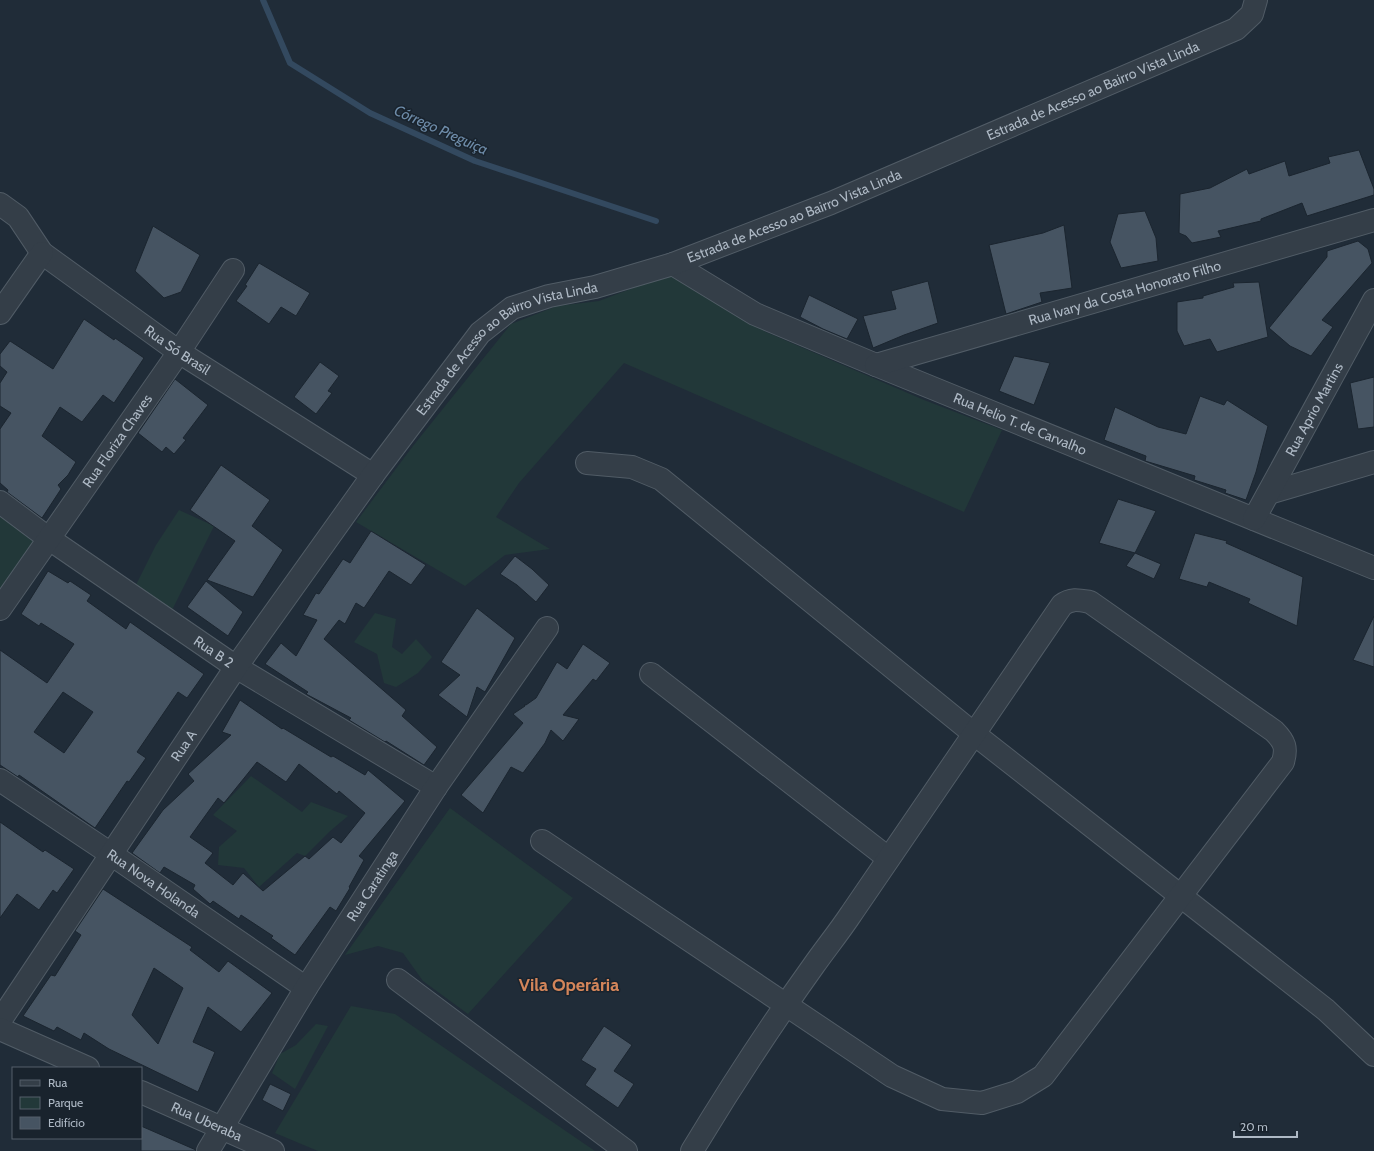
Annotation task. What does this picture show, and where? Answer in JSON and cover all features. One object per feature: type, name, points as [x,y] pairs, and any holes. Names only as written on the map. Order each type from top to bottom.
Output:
[{"type":"street","name":"Estrada de Acesso ao Bairro Vista Linda","points":[[373,475],[480,333],[512,308],[549,296],[595,287],[674,264],[831,203],[1236,29],[1252,14],[1256,0]]},
{"type":"street","name":"Rua Só Brasil","points":[[0,204],[18,217],[42,253],[180,352],[373,475]]},
{"type":"street","name":"Rua Ivary da Costa Honorato Filho","points":[[876,365],[1374,220]]},
{"type":"street","points":[[0,313],[42,253]]},
{"type":"street","name":"Rua Helio T. de Carvalho","points":[[674,264],[755,314],[876,365],[1374,568]]},
{"type":"street","name":"Rua Floriza Chaves","points":[[0,609],[48,538],[180,352],[233,270]]},
{"type":"street","name":"Rua Aprio Martins","points":[[1254,519],[1374,300]]},
{"type":"street","points":[[587,462],[632,467],[661,479],[973,733],[1326,1010],[1374,1055]]},
{"type":"street","points":[[1269,493],[1374,462]]},
{"type":"street","name":"Rua A","points":[[0,1021],[236,667],[373,475]]},
{"type":"street","name":"Rua B 2","points":[[0,502],[48,538],[236,667],[436,787]]},
{"type":"street","points":[[542,841],[787,1005],[892,1076],[942,1099],[982,1102],[1017,1092],[1044,1076],[1283,762],[1286,752],[1281,738],[1274,731],[1090,602],[1076,599],[1067,601],[1062,605],[973,733],[787,1005],[719,1106],[692,1151]]},
{"type":"street","name":"Rua Caratinga","points":[[208,1151],[306,988],[436,787],[548,628]]},
{"type":"street","points":[[651,674],[888,858]]},
{"type":"street","name":"Rua Nova Holanda","points":[[0,780],[306,988]]},
{"type":"street","points":[[398,980],[626,1151]]},
{"type":"street","points":[[0,1029],[86,1067]]},
{"type":"street","name":"Rua Uberaba","points":[[142,1092],[273,1151]]},
{"type":"green space","points":[[672,273],[766,332],[924,400],[1002,430],[964,512],[624,363],[519,483],[496,517],[550,549],[505,555],[465,586],[356,522],[413,446],[511,324],[557,306],[599,301]]},
{"type":"green space","points":[[179,510],[214,526],[172,610],[136,585],[156,545]]},
{"type":"green space","points":[[0,515],[34,540],[0,592]]},
{"type":"green space","points":[[375,613],[396,619],[392,647],[402,654],[416,639],[432,657],[418,673],[396,687],[384,683],[377,654],[354,642]]},
{"type":"green space","points":[[251,776],[302,812],[311,802],[348,816],[329,832],[305,856],[297,853],[259,887],[244,868],[218,865],[219,847],[237,831],[213,815]]},
{"type":"green space","points":[[450,808],[573,898],[468,1014],[423,981],[403,953],[378,946],[345,955]]},
{"type":"green space","points":[[351,1006],[395,1014],[595,1151],[318,1151],[275,1133]]},
{"type":"green space","points":[[316,1024],[328,1026],[295,1089],[272,1073],[280,1054],[296,1045]]},
{"type":"building","points":[[1359,150],[1374,189],[1374,195],[1307,216],[1302,203],[1261,219],[1261,221],[1218,231],[1221,237],[1192,243],[1186,236],[1179,233],[1180,194],[1210,188],[1247,169],[1249,174],[1285,161],[1289,176],[1330,163],[1328,157]]},
{"type":"building","points":[[1145,211],[1156,238],[1158,261],[1121,268],[1110,242],[1118,214]]},
{"type":"building","points":[[1064,225],[1072,288],[1040,293],[1042,302],[1006,314],[989,245],[1043,233]]},
{"type":"building","points":[[153,226],[200,255],[181,292],[164,298],[135,271]]},
{"type":"building","points":[[1358,241],[1368,249],[1372,263],[1322,320],[1333,327],[1311,356],[1290,346],[1269,328],[1327,257],[1327,251]]},
{"type":"building","points":[[259,263],[310,293],[296,316],[281,307],[269,324],[236,301],[247,286],[245,285]]},
{"type":"building","points":[[928,281],[938,323],[873,348],[863,316],[896,309],[891,291]]},
{"type":"building","points":[[1259,282],[1268,337],[1217,352],[1210,339],[1184,346],[1177,331],[1177,302],[1203,298],[1203,296],[1234,287],[1233,283]]},
{"type":"building","points":[[809,295],[858,319],[847,339],[800,317]]},
{"type":"building","points":[[84,319],[114,340],[115,338],[144,358],[114,403],[103,395],[82,422],[60,407],[42,436],[76,462],[68,475],[58,485],[61,489],[42,518],[7,492],[8,490],[0,483],[0,429],[11,413],[0,406],[0,383],[7,372],[0,366],[0,354],[10,341],[53,369]]},
{"type":"building","points":[[1014,356],[1050,363],[1034,405],[999,391]]},
{"type":"building","points":[[320,362],[339,376],[328,391],[332,393],[316,414],[294,397]]},
{"type":"building","points":[[1374,377],[1374,427],[1358,429],[1350,383]]},
{"type":"building","points":[[175,379],[208,405],[183,438],[186,440],[174,454],[166,447],[162,452],[138,433]]},
{"type":"building","points":[[1200,396],[1224,405],[1227,400],[1268,426],[1256,472],[1246,500],[1225,493],[1226,490],[1194,480],[1195,476],[1145,461],[1146,456],[1104,440],[1115,407],[1158,427],[1186,434]]},
{"type":"building","points":[[221,465],[270,500],[252,526],[283,550],[253,597],[207,580],[235,541],[190,510]]},
{"type":"building","points":[[1118,499],[1156,511],[1135,553],[1099,543]]},
{"type":"building","points":[[371,531],[426,565],[411,585],[389,571],[364,608],[356,603],[345,624],[339,620],[324,639],[406,710],[402,716],[437,747],[424,765],[349,720],[351,718],[306,694],[308,692],[265,664],[281,643],[296,656],[317,620],[303,615],[316,593],[319,594],[343,559],[350,563]]},
{"type":"building","points":[[1195,533],[1227,541],[1226,543],[1303,577],[1297,626],[1248,603],[1250,599],[1209,582],[1207,587],[1179,579]]},
{"type":"building","points":[[1135,553],[1161,564],[1154,579],[1126,566]]},
{"type":"building","points":[[515,556],[549,585],[536,602],[517,585],[500,574]]},
{"type":"building","points":[[48,571],[68,583],[70,581],[91,595],[87,601],[126,629],[130,622],[204,674],[187,698],[178,692],[137,752],[146,758],[129,782],[127,781],[95,828],[19,775],[18,777],[0,765],[0,650],[47,683],[74,644],[41,623],[39,626],[21,614]],"holes":[[[63,692],[93,712],[64,753],[34,732]]]},
{"type":"building","points":[[206,581],[243,612],[228,636],[187,607]]},
{"type":"building","points":[[477,608],[515,638],[485,692],[477,687],[467,717],[438,695],[460,675],[441,662]]},
{"type":"building","points":[[1374,616],[1374,667],[1353,660]]},
{"type":"building","points":[[583,644],[610,663],[596,681],[593,679],[563,715],[579,719],[563,741],[551,730],[545,743],[523,773],[511,767],[483,813],[461,795],[523,723],[513,714],[536,698],[557,662],[567,669]]},
{"type":"building","points":[[240,700],[282,729],[283,728],[331,757],[333,756],[365,775],[368,770],[405,801],[359,856],[364,860],[349,887],[350,888],[336,911],[330,907],[295,955],[271,938],[273,936],[241,915],[239,919],[213,901],[210,904],[193,889],[195,885],[164,867],[160,873],[132,853],[163,810],[194,781],[188,774],[231,735],[222,732]],"holes":[[[257,762],[286,782],[299,764],[337,794],[339,791],[365,813],[341,843],[333,837],[309,859],[305,856],[263,891],[243,873],[233,885],[205,863],[213,853],[190,837],[218,798],[224,803]]]},
{"type":"building","points":[[0,822],[43,852],[45,850],[74,869],[57,893],[53,890],[39,910],[17,894],[0,918]]},
{"type":"building","points":[[103,889],[192,947],[190,950],[219,972],[228,961],[272,993],[241,1032],[208,1007],[193,1042],[215,1052],[198,1092],[109,1049],[84,1033],[81,1040],[57,1027],[54,1031],[23,1016],[51,975],[55,976],[81,935],[75,931]],"holes":[[[154,968],[183,988],[158,1044],[132,1015]]]},
{"type":"building","points":[[604,1026],[632,1045],[614,1071],[634,1084],[618,1108],[585,1085],[596,1069],[581,1060]]},
{"type":"building","points":[[270,1084],[291,1094],[283,1111],[262,1100]]},
{"type":"building","points":[[142,1126],[196,1150],[196,1151],[141,1151]]},
{"type":"waterway","name":"Córrego Preguiça","points":[[263,0],[290,63],[370,113],[475,161],[656,221]]},
{"type":"district","name":"Vila Operária","points":[[569,985]]}]
